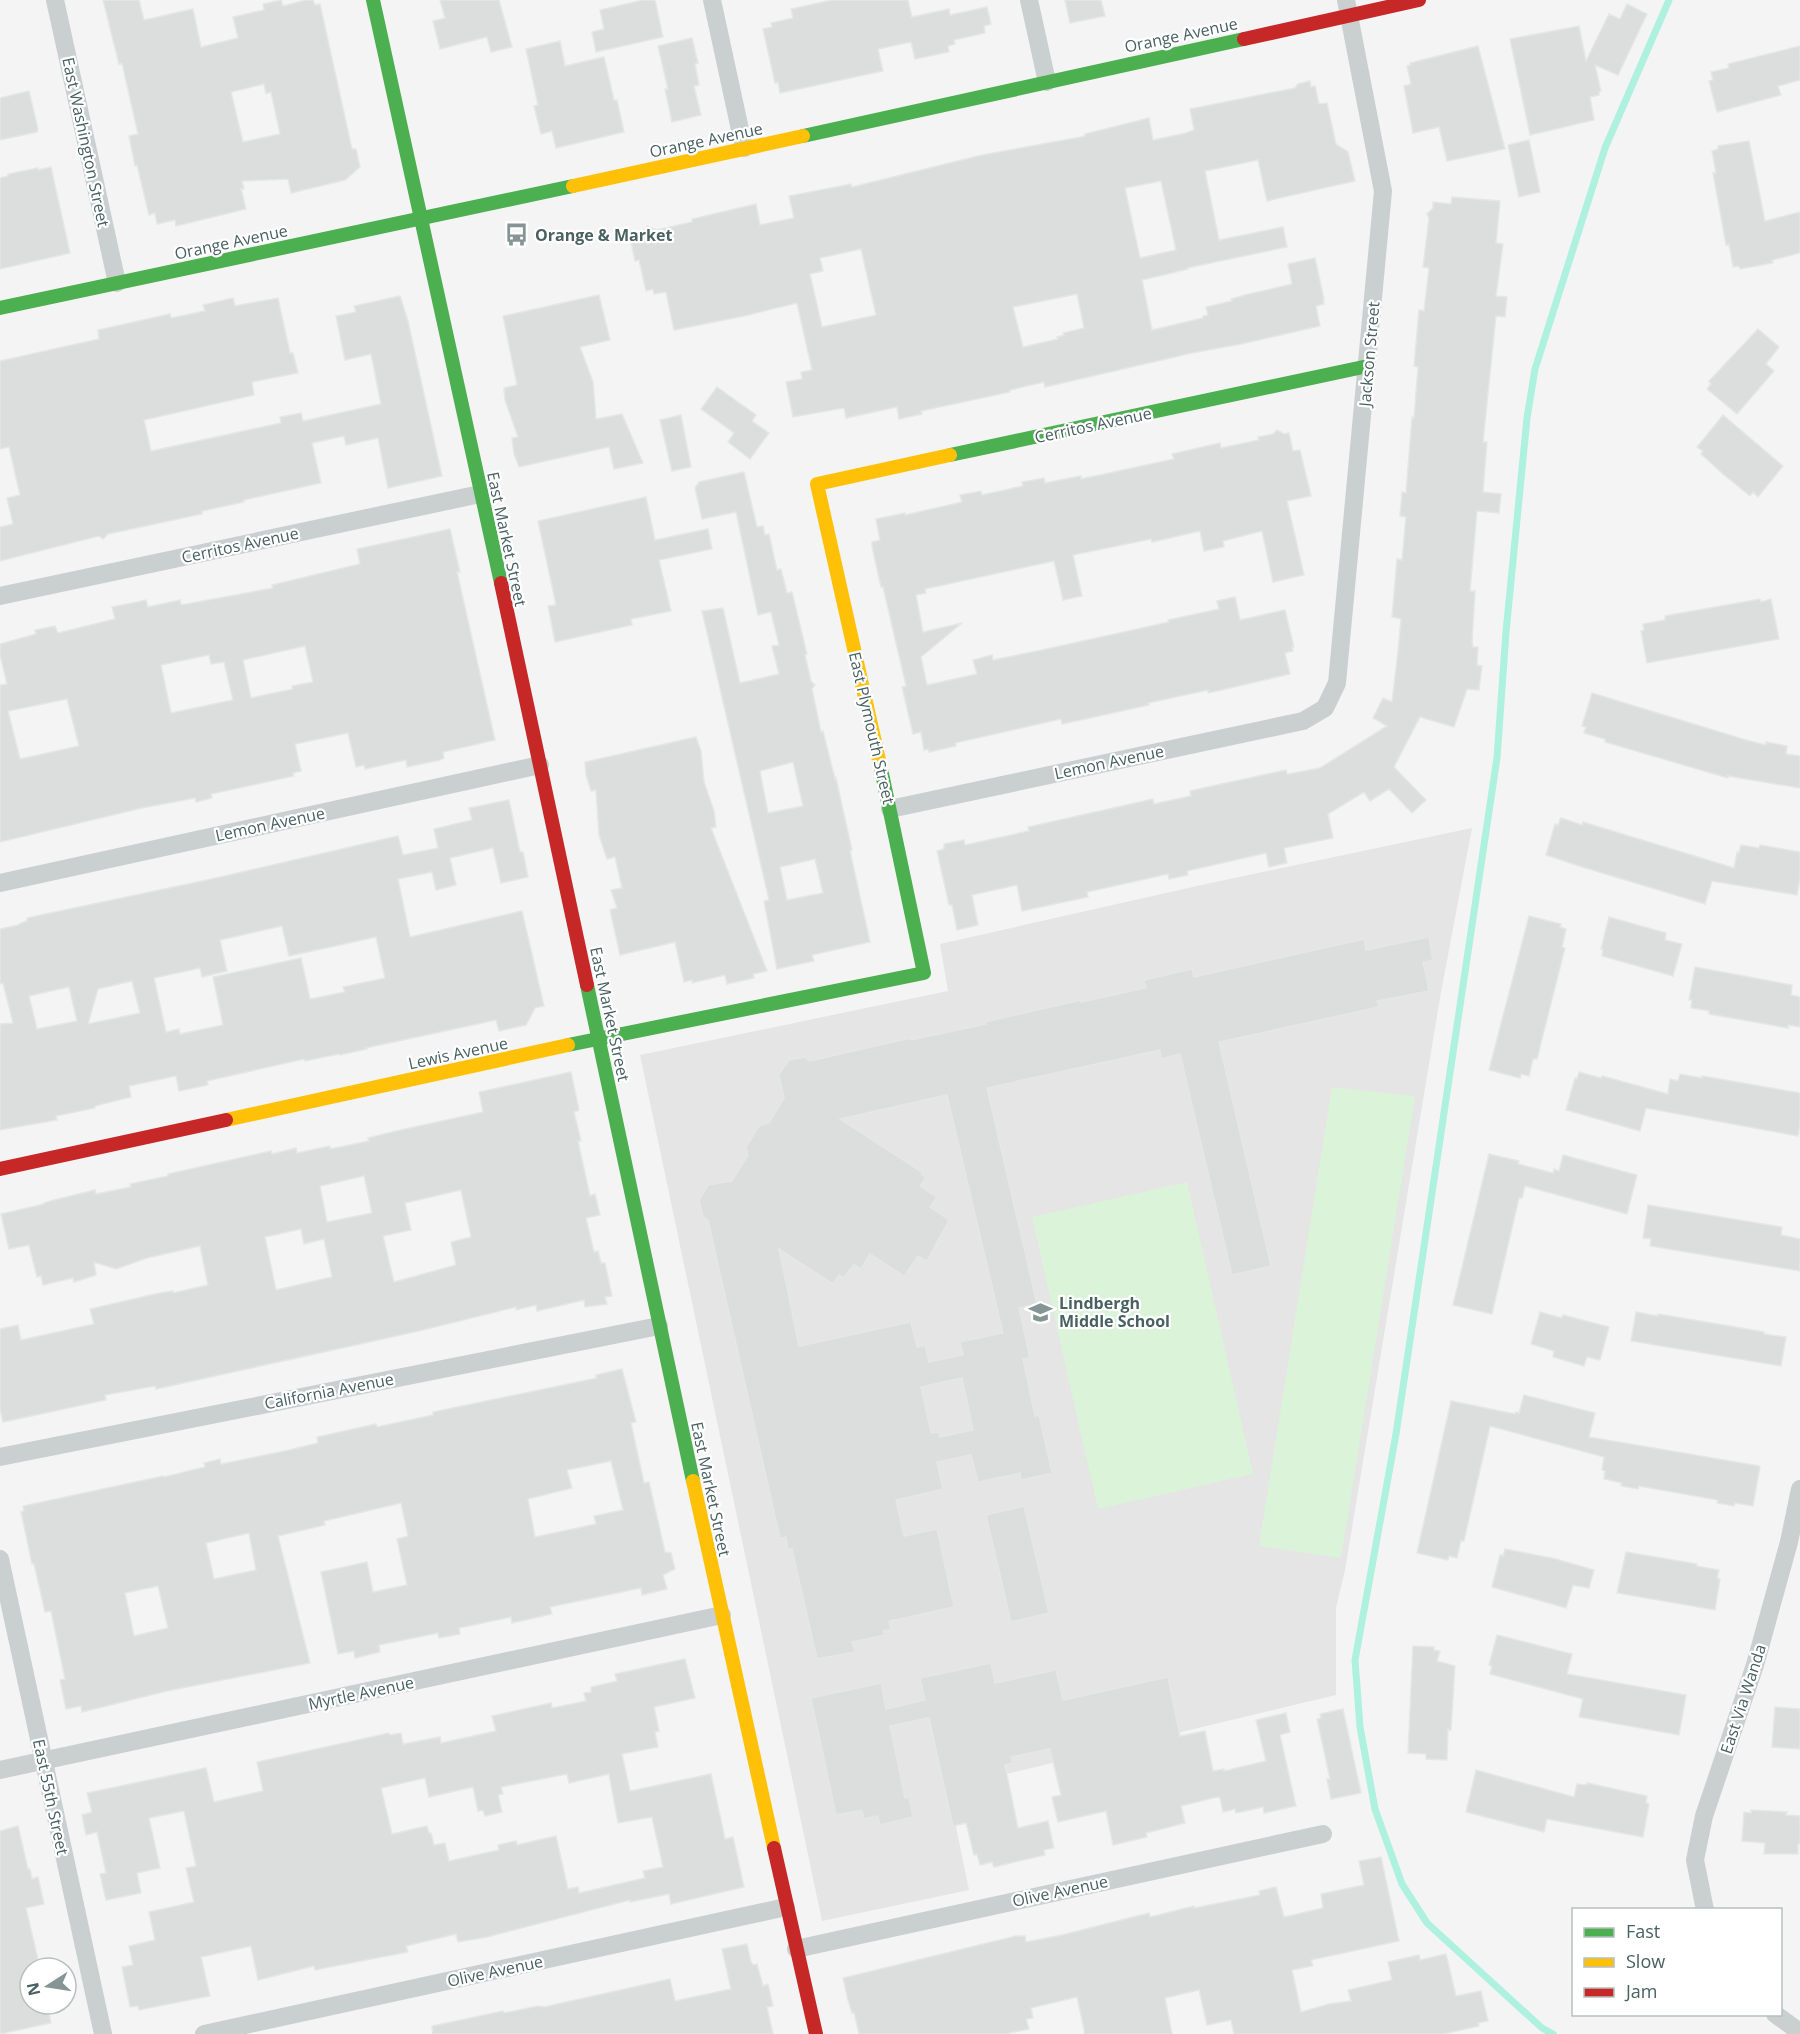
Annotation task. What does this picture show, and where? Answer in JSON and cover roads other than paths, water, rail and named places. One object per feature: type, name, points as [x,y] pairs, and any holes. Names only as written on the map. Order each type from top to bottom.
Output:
[{"type":"street","name":"East Washington Street","points":[[55,0],[117,283]]},
{"type":"street","name":"East Market Street","points":[[373,0],[540,765],[658,1326],[816,2034]]},
{"type":"street","points":[[712,0],[744,148]]},
{"type":"street","points":[[1029,0],[1047,81]]},
{"type":"street","name":"Orange Avenue","points":[[0,308],[420,220],[1047,81],[1347,8],[1419,0]]},
{"type":"street","name":"Jackson Street","points":[[1325,708],[1337,683],[1383,191],[1347,8]]},
{"type":"street","name":"Cerritos Avenue","points":[[818,484],[1368,366]]},
{"type":"street","name":"East Plymouth Street","points":[[818,484],[924,973]]},
{"type":"street","name":"Cerritos Avenue","points":[[0,596],[480,494]]},
{"type":"street","name":"Lemon Avenue","points":[[890,809],[1304,720],[1325,708]]},
{"type":"street","name":"Lemon Avenue","points":[[0,883],[540,765]]},
{"type":"street","name":"Lewis Avenue","points":[[0,1169],[598,1039],[924,973]]},
{"type":"street","name":"California Avenue","points":[[0,1457],[658,1326]]},
{"type":"street","name":"East Via Wanda","points":[[1705,1908],[1695,1860],[1704,1816],[1755,1665],[1789,1542],[1800,1489]]},
{"type":"street","name":"East 55th Street","points":[[0,1559],[103,2034]]},
{"type":"street","name":"Myrtle Avenue","points":[[0,1770],[722,1615]]},
{"type":"street","name":"Olive Avenue","points":[[796,1949],[1323,1834]]},
{"type":"street","name":"Olive Avenue","points":[[204,2034],[786,1907]]},
{"type":"street","points":[[1778,2016],[1800,2032]]},
{"type":"waterway","points":[[1553,2034],[1542,2028],[1427,1923],[1402,1884],[1375,1809],[1360,1727],[1355,1660],[1396,1434],[1497,758],[1506,632],[1527,418],[1535,369],[1605,148],[1669,0]]},
{"type":"place","name":"Orange & Market","points":[[517,235]]},
{"type":"place","name":"Lindbergh Middle School","points":[[1041,1312]]}]
